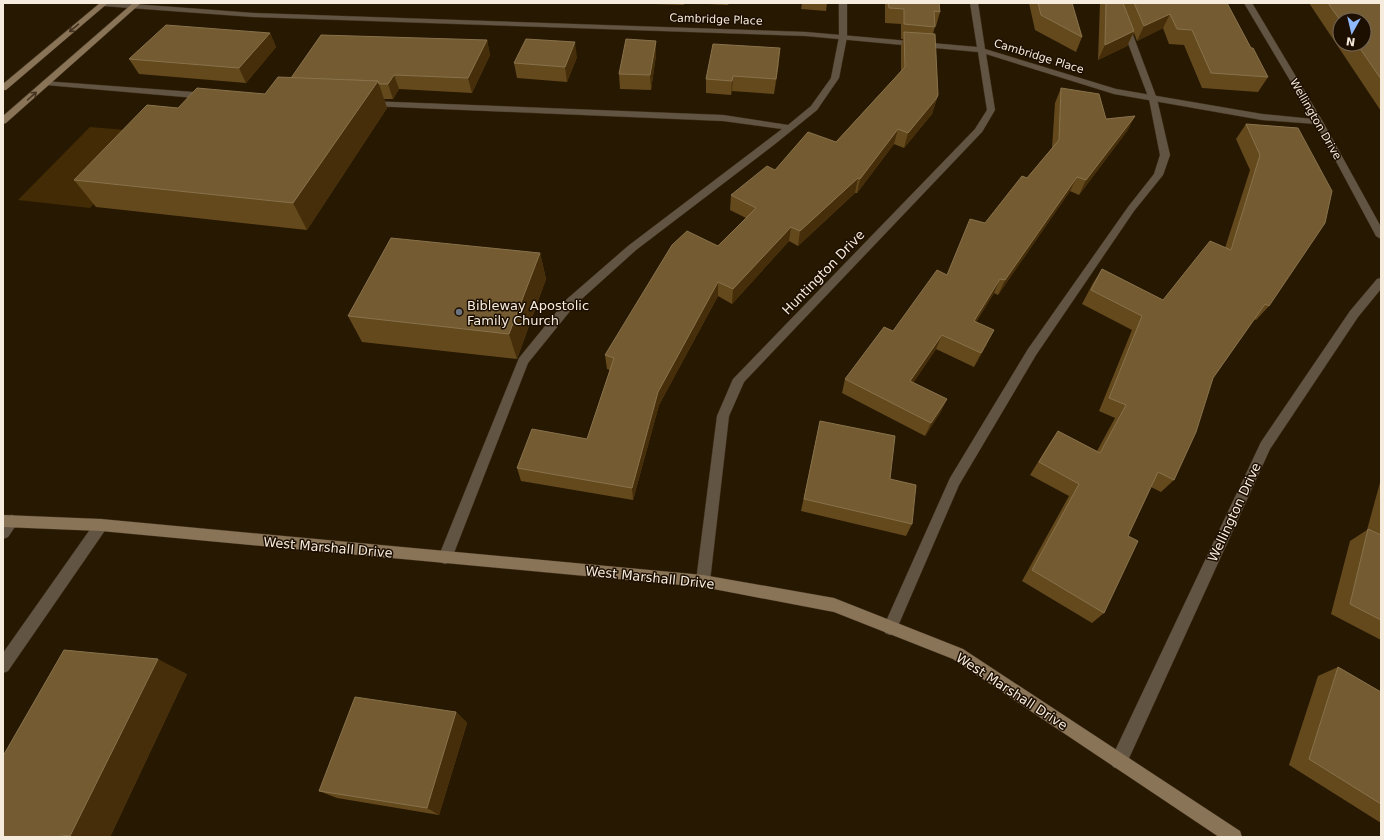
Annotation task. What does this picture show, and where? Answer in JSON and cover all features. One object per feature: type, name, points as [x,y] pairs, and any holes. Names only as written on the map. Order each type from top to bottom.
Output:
[{"type":"main road","points":[[3,88],[104,3]]},
{"type":"main road","points":[[3,122],[135,5]]},
{"type":"main road","name":"West Marshall Drive","points":[[8,521],[101,526],[703,581],[834,605],[958,654],[1234,837]]},
{"type":"street","name":"Cambridge Place","points":[[104,3],[253,15],[806,34],[980,50],[1114,91],[1262,117],[1319,122]]},
{"type":"street","points":[[445,558],[523,361],[571,302],[632,248],[790,128],[814,108],[835,78],[843,37],[843,3]]},
{"type":"street","name":"Huntington Drive","points":[[703,581],[722,416],[739,379],[979,130],[991,110],[980,50],[974,3]]},
{"type":"street","points":[[890,628],[954,482],[1032,352],[1131,209],[1158,175],[1165,155],[1153,99],[1117,3]]},
{"type":"street","name":"Wellington Drive","points":[[1248,3],[1319,122],[1381,236]]},
{"type":"street","points":[[46,83],[217,97]]},
{"type":"street","points":[[358,102],[723,118],[790,128]]},
{"type":"street","name":"Wellington Drive","points":[[1119,761],[1265,446],[1354,314],[1381,282]]},
{"type":"street","points":[[3,533],[8,521]]},
{"type":"street","points":[[3,666],[101,526]]},
{"type":"shaded area","points":[[90,127],[161,133],[90,208],[18,200]]},
{"type":"building","points":[[888,3],[939,3],[940,12],[934,11],[935,27],[904,24],[904,9],[889,8]]},
{"type":"building","points":[[1038,3],[1072,3],[1082,37],[1041,15]]},
{"type":"building","points":[[1106,3],[1123,3],[1134,31],[1105,45]]},
{"type":"building","points":[[1134,3],[1227,3],[1268,77],[1211,73],[1192,30],[1177,29],[1170,14],[1144,26]]},
{"type":"building","points":[[1328,3],[1381,3],[1381,79],[1362,52],[1372,52],[1372,12],[1334,12]]},
{"type":"building","points":[[166,25],[270,33],[239,68],[129,59]]},
{"type":"building","points":[[904,32],[935,34],[938,95],[936,99],[908,133],[898,129],[860,179],[858,178],[800,231],[791,227],[733,289],[718,282],[658,392],[632,488],[517,468],[532,429],[587,439],[614,358],[605,355],[672,245],[687,231],[718,246],[756,208],[731,195],[767,166],[775,170],[808,132],[836,142],[905,67]]},
{"type":"building","points":[[321,35],[487,40],[468,78],[394,75],[388,84],[379,84],[378,81],[291,78]]},
{"type":"building","points":[[526,39],[575,42],[565,67],[514,63]]},
{"type":"building","points":[[626,39],[656,41],[650,75],[619,74]]},
{"type":"building","points":[[713,44],[780,48],[776,79],[733,76],[732,81],[706,79]]},
{"type":"building","points":[[278,77],[378,81],[293,203],[74,180],[147,105],[178,108],[197,88],[265,94]]},
{"type":"building","points":[[1061,88],[1099,94],[1106,119],[1135,116],[1086,180],[1077,177],[1005,280],[1000,279],[974,321],[994,330],[981,353],[942,335],[910,381],[947,399],[931,423],[845,379],[884,327],[893,331],[937,270],[947,275],[970,219],[985,223],[1022,176],[1027,178],[1059,140]]},
{"type":"building","points":[[1246,124],[1298,128],[1332,191],[1325,223],[1269,306],[1265,304],[1213,378],[1196,432],[1174,480],[1158,472],[1128,536],[1138,541],[1104,613],[1032,570],[1079,484],[1039,462],[1058,431],[1100,453],[1126,405],[1109,398],[1142,316],[1091,290],[1102,269],[1163,300],[1210,241],[1231,250],[1260,155]]},
{"type":"building","points":[[391,238],[540,253],[509,334],[348,316]]},
{"type":"building","points":[[820,421],[895,436],[890,479],[916,485],[912,524],[804,499]]},
{"type":"building","points":[[1368,529],[1381,535],[1381,620],[1350,604]]},
{"type":"building","points":[[64,650],[158,659],[70,836],[3,837],[3,756]]},
{"type":"building","points":[[1338,667],[1381,692],[1381,804],[1309,759]]},
{"type":"building","points":[[355,697],[456,712],[427,808],[319,791]]},
{"type":"place","name":"Bibleway Apostolic Family Church","points":[[459,312]]}]
